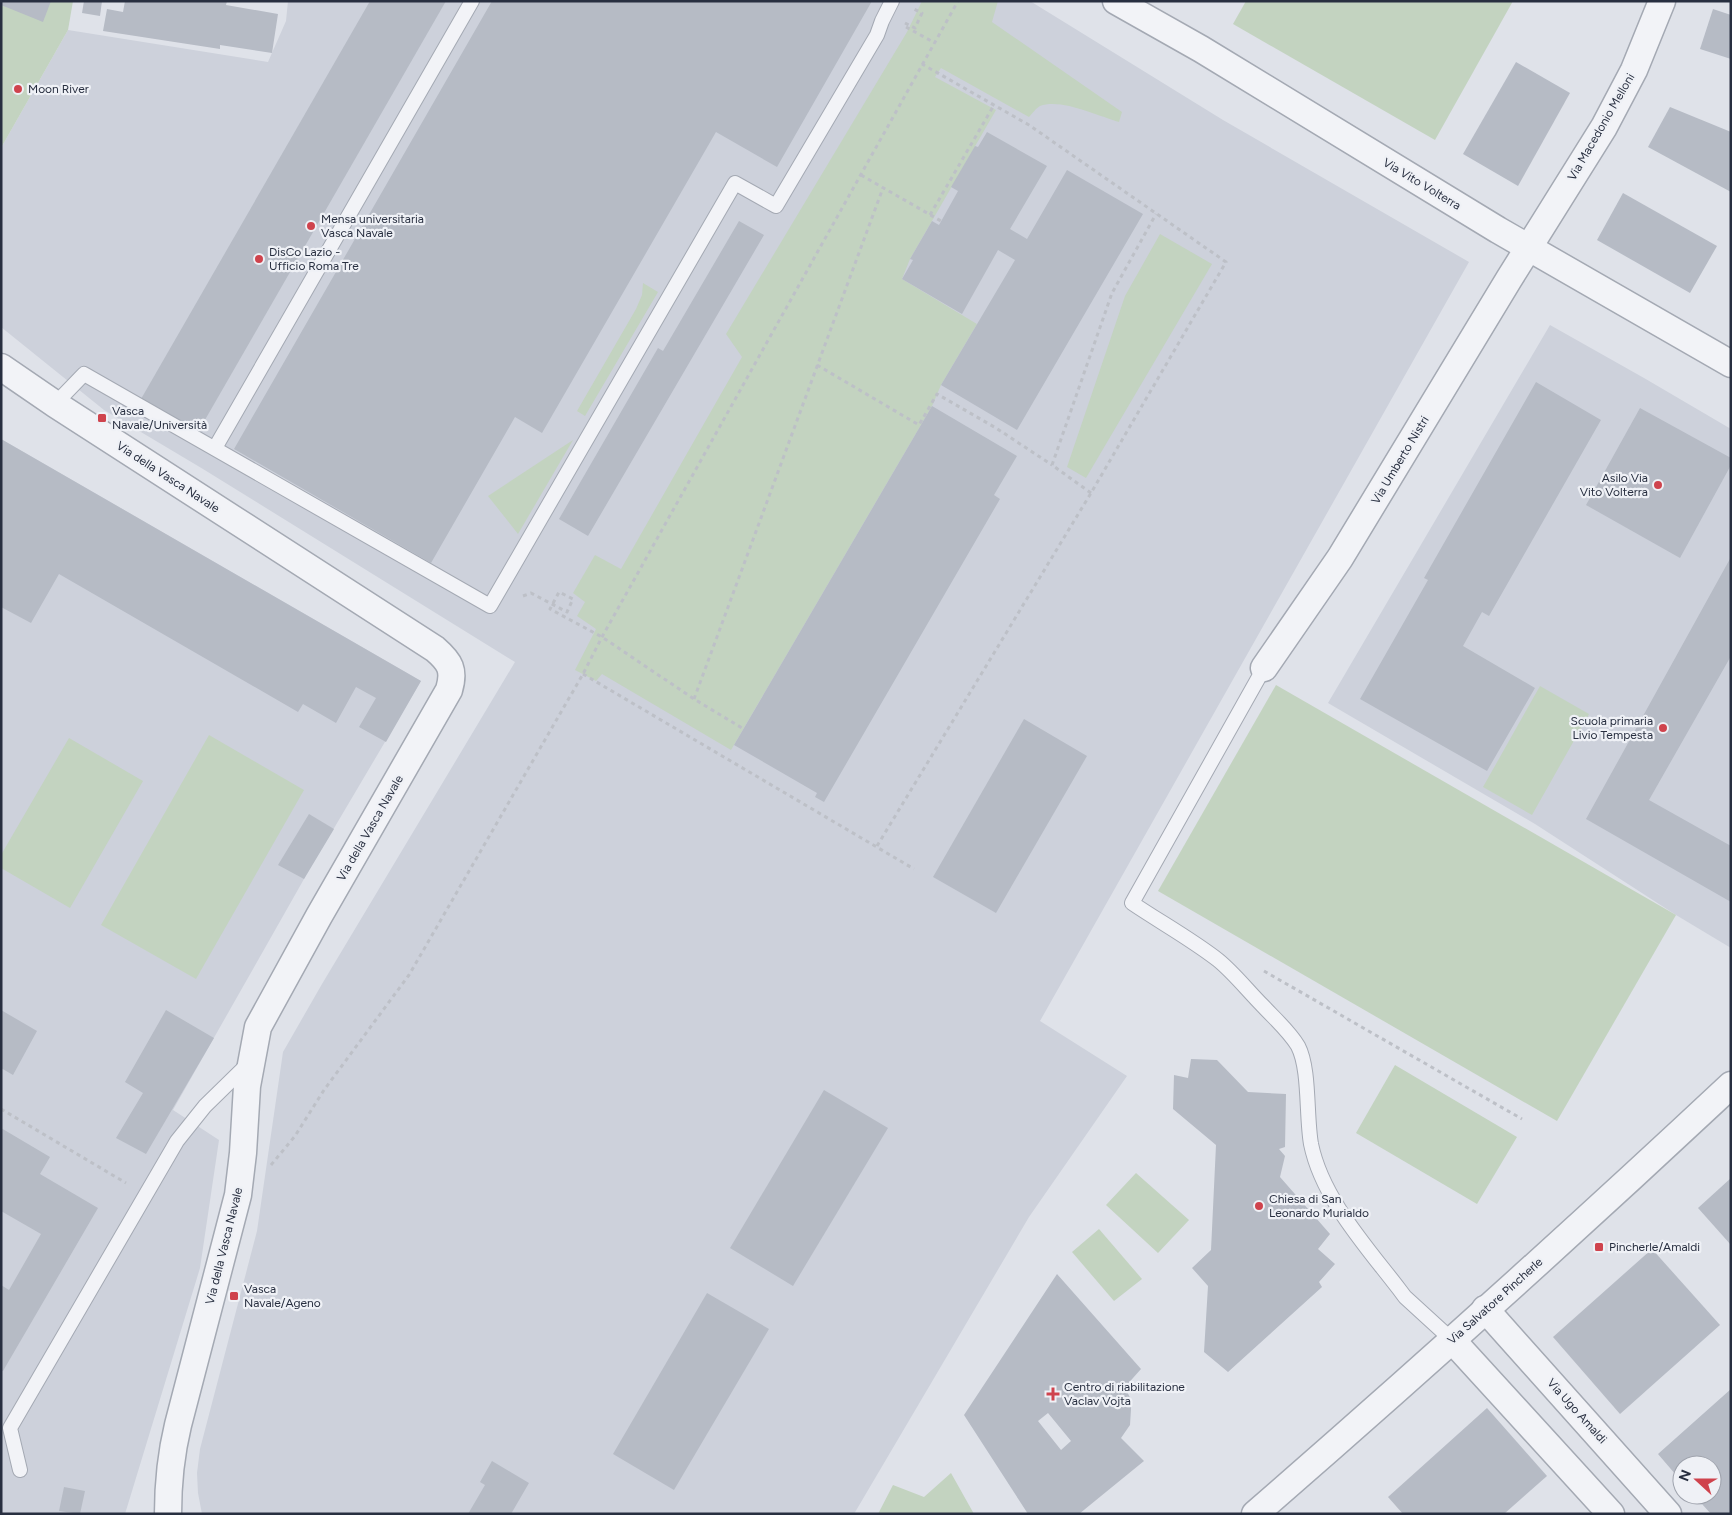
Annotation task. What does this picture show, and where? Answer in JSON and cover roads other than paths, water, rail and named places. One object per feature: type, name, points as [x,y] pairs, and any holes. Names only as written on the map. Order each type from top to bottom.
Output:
[{"type":"street","name":"Via Vito Volterra","points":[[1116,1],[1201,49],[1529,248],[1731,364]]},
{"type":"street","name":"Via Macedonio Melloni","points":[[1529,248],[1604,127],[1634,70],[1662,1]]},
{"type":"street","name":"Via Umberto Nistri","points":[[1264,668],[1340,558],[1529,248]]},
{"type":"street","name":"Via della Vasca Navale","points":[[1,367],[55,404],[435,649],[445,657],[451,667],[453,678],[449,690],[319,916],[258,1027],[247,1086],[243,1153],[238,1195],[172,1452],[168,1514]]},
{"type":"street","name":"Via Salvatore Pincherle","points":[[1255,1514],[1380,1406],[1623,1186],[1731,1085]]},
{"type":"street","name":"Via Ugo Amaldi","points":[[1485,1309],[1668,1514]]},
{"type":"street","points":[[1452,1340],[1611,1514]]},
{"type":"lane","points":[[215,448],[472,1]]},
{"type":"lane","points":[[55,404],[84,374],[490,606],[735,182],[776,206],[877,35],[892,1]]},
{"type":"lane","points":[[1264,668],[1132,903],[1218,960],[1287,1032],[1298,1047],[1305,1072],[1307,1118],[1312,1145],[1324,1181],[1355,1233],[1405,1297],[1452,1340]]},
{"type":"lane","points":[[20,1470],[10,1428],[177,1141],[204,1106],[251,1061]]},
{"type":"place","name":"Moon River","points":[[18,89]]},
{"type":"place","name":"Mensa universitaria Vasca Navale","points":[[311,226]]},
{"type":"place","name":"DisCo Lazio - Ufficio Roma Tre","points":[[259,259]]},
{"type":"place","name":"Vasca Navale/Università","points":[[102,418]]},
{"type":"place","name":"Asilo Via Vito Volterra","points":[[1658,485]]},
{"type":"place","name":"Scuola primaria Livio Tempesta","points":[[1663,728]]},
{"type":"place","name":"Chiesa di San Leonardo Murialdo","points":[[1259,1206]]},
{"type":"place","name":"Pincherle/Amaldi","points":[[1599,1247]]},
{"type":"place","name":"Vasca Navale/Ageno","points":[[234,1296]]},
{"type":"place","name":"Centro di riabilitazione Vaclav Vojta","points":[[1053,1394]]}]
